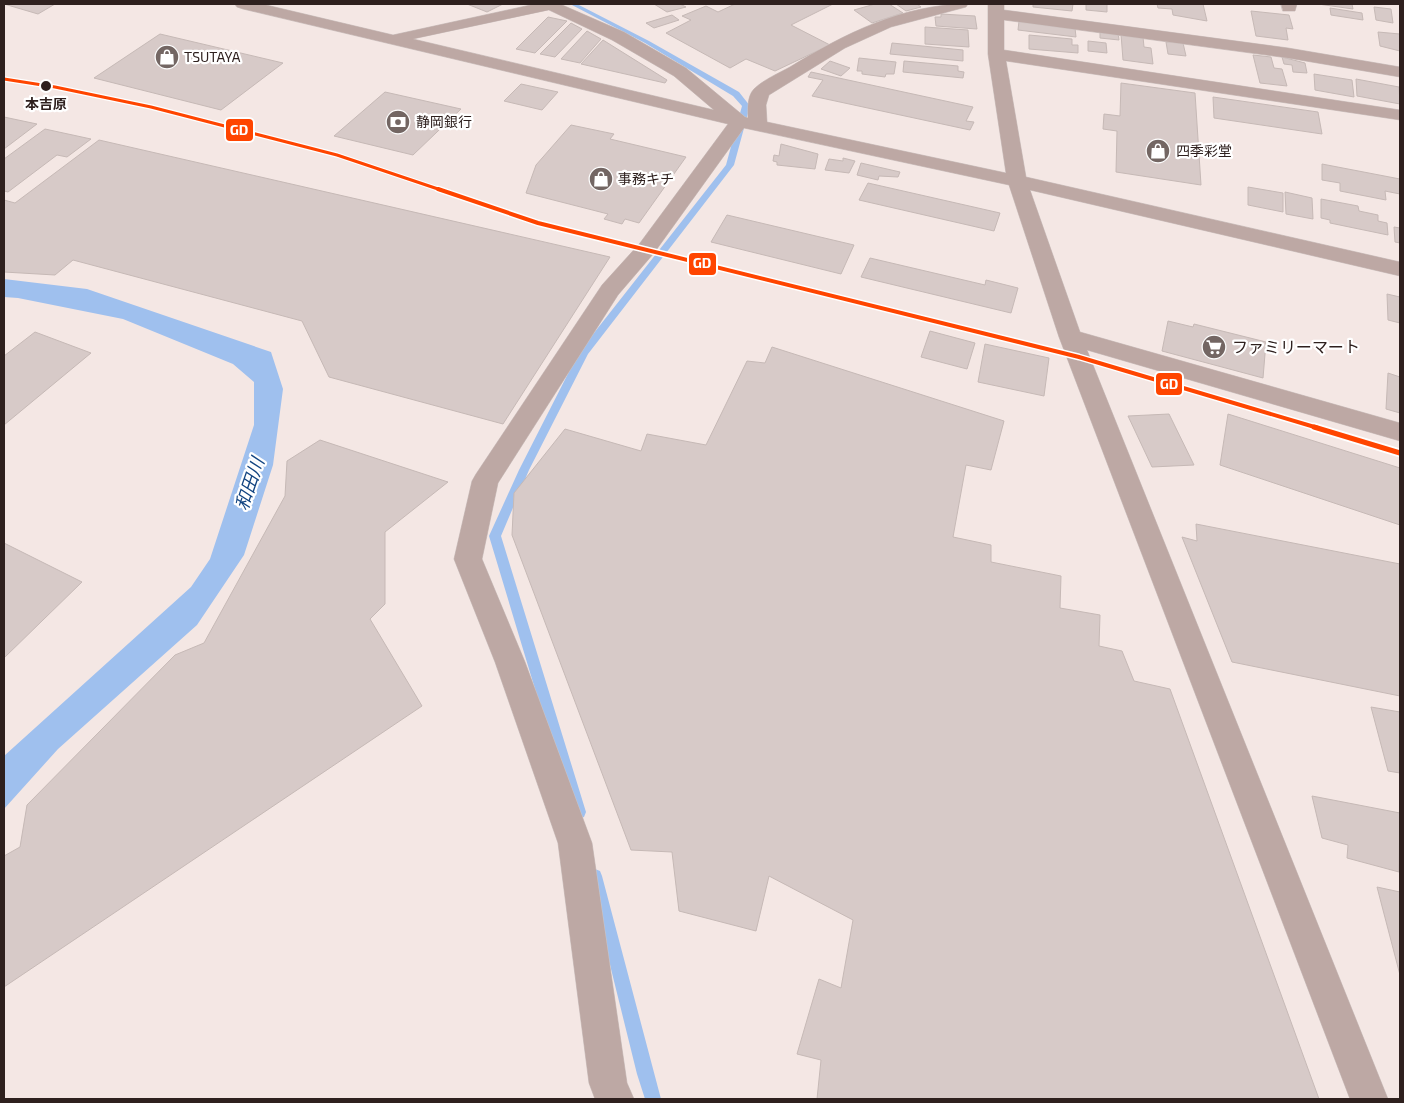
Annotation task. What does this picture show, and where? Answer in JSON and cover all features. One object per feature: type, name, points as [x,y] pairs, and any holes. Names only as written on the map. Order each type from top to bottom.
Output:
[{"type":"street","points":[[243,4],[749,124],[1017,181],[1400,269]]},
{"type":"street","points":[[614,1099],[608,1083],[575,843],[510,662],[468,559],[485,481],[610,290],[749,124],[761,92],[839,44],[885,24],[960,4]]},
{"type":"street","points":[[391,38],[550,5],[618,36],[680,72],[749,124]]},
{"type":"street","points":[[1369,1099],[1070,337],[1017,181],[996,54],[996,9],[1288,53],[1400,72]]},
{"type":"street","points":[[996,54],[1400,115]]},
{"type":"street","points":[[1070,337],[1400,432]]},
{"type":"water","name":"和田川","points":[[4,279],[87,289],[271,352],[283,389],[273,465],[244,555],[197,625],[58,749],[4,809],[4,756],[191,587],[210,559],[254,425],[254,382],[233,364],[123,319],[18,298],[4,297]]},
{"type":"building","points":[[4,4],[55,4],[38,14]]},
{"type":"building","points":[[467,4],[503,4],[487,12]]},
{"type":"building","points":[[654,4],[680,4],[686,7],[667,12]]},
{"type":"building","points":[[735,4],[833,4],[791,25],[830,45],[775,71],[746,59],[730,68],[666,33],[691,20],[682,16],[706,6],[718,12]]},
{"type":"building","points":[[875,4],[889,4],[903,13],[872,23],[854,10]]},
{"type":"building","points":[[896,4],[917,4],[921,7],[906,11]]},
{"type":"building","points":[[1033,4],[1073,4],[1072,11],[1033,7]]},
{"type":"building","points":[[1086,4],[1107,4],[1107,12],[1086,10]]},
{"type":"building","points":[[1157,4],[1203,4],[1207,21],[1173,15],[1172,9],[1158,8]]},
{"type":"building","points":[[1318,4],[1352,4],[1353,9]]},
{"type":"building","points":[[1374,7],[1391,9],[1393,23],[1376,20]]},
{"type":"building","points":[[1330,8],[1362,13],[1363,20],[1331,15]]},
{"type":"building","points":[[1251,11],[1289,15],[1293,29],[1286,28],[1288,40],[1256,36]]},
{"type":"building","points":[[941,14],[975,16],[977,29],[936,26],[935,17],[941,17]]},
{"type":"building","points":[[672,15],[679,20],[654,28],[646,23]]},
{"type":"building","points":[[548,17],[567,21],[535,53],[516,49]]},
{"type":"building","points":[[1019,21],[1075,28],[1076,37],[1018,30]]},
{"type":"building","points":[[571,23],[582,29],[555,57],[540,54]]},
{"type":"building","points":[[925,27],[968,30],[969,47],[925,44]]},
{"type":"building","points":[[587,31],[601,39],[580,63],[561,59]]},
{"type":"building","points":[[1100,31],[1118,33],[1119,40],[1100,38]]},
{"type":"building","points":[[1378,32],[1400,34],[1400,51],[1380,46]]},
{"type":"building","points":[[160,34],[283,63],[221,110],[94,78]]},
{"type":"building","points":[[1121,34],[1143,37],[1144,47],[1151,48],[1153,64],[1123,60]]},
{"type":"building","points":[[1029,35],[1072,39],[1072,45],[1078,45],[1078,53],[1029,49]]},
{"type":"building","points":[[603,40],[667,80],[665,83],[581,64]]},
{"type":"building","points":[[1088,41],[1106,43],[1107,53],[1088,51]]},
{"type":"building","points":[[1166,42],[1183,43],[1186,56],[1168,54]]},
{"type":"building","points":[[892,43],[963,50],[963,61],[890,54]]},
{"type":"building","points":[[1253,55],[1271,57],[1274,68],[1282,69],[1287,86],[1260,83]]},
{"type":"building","points":[[1282,57],[1305,63],[1307,73],[1293,72],[1292,65],[1284,64]]},
{"type":"building","points":[[859,58],[896,62],[894,74],[886,74],[885,77],[862,74],[862,71],[857,71]]},
{"type":"building","points":[[830,61],[850,68],[841,76],[821,69]]},
{"type":"building","points":[[904,61],[958,66],[958,71],[964,72],[963,78],[903,72]]},
{"type":"building","points":[[811,72],[973,107],[966,121],[974,122],[970,130],[812,96],[823,80],[808,77]]},
{"type":"building","points":[[1314,74],[1352,80],[1354,97],[1315,90]]},
{"type":"building","points":[[1356,79],[1399,87],[1400,104],[1357,96]]},
{"type":"building","name":"四季彩堂","points":[[1121,83],[1195,93],[1201,185],[1116,172],[1117,131],[1103,129],[1104,114],[1120,116]]},
{"type":"building","points":[[521,84],[558,92],[542,110],[504,101]]},
{"type":"building","name":"静岡銀行","points":[[385,92],[461,109],[413,155],[334,136]]},
{"type":"building","points":[[1213,97],[1318,112],[1322,134],[1214,118]]},
{"type":"building","points":[[4,117],[37,124],[4,149]]},
{"type":"building","name":"事務キチ","points":[[571,125],[614,134],[610,139],[686,157],[639,223],[625,219],[622,224],[604,219],[608,214],[526,193],[536,165]]},
{"type":"building","points":[[45,129],[91,139],[67,157],[57,155],[8,192],[4,191],[4,159]]},
{"type":"building","points":[[99,140],[610,257],[503,424],[329,377],[302,321],[73,260],[55,275],[4,272],[4,200],[15,203]]},
{"type":"building","points":[[781,144],[818,154],[815,169],[777,165],[777,162],[773,161],[774,155],[779,156]]},
{"type":"building","points":[[843,158],[855,161],[849,173],[825,170],[829,159],[843,161]]},
{"type":"building","points":[[861,163],[900,172],[898,177],[879,176],[878,180],[857,175]]},
{"type":"building","points":[[1322,164],[1400,179],[1400,194],[1385,191],[1386,200],[1340,191],[1340,183],[1322,180]]},
{"type":"building","points":[[868,183],[1000,213],[994,231],[859,200]]},
{"type":"building","points":[[1248,187],[1283,193],[1283,212],[1248,205]]},
{"type":"building","points":[[1285,192],[1312,198],[1313,219],[1286,214]]},
{"type":"building","points":[[1321,199],[1358,206],[1359,211],[1378,215],[1378,221],[1387,223],[1388,235],[1330,223],[1330,220],[1321,218]]},
{"type":"building","points":[[727,215],[854,245],[841,274],[711,242]]},
{"type":"building","points":[[1394,227],[1400,228],[1400,243],[1395,242]]},
{"type":"building","points":[[870,258],[985,285],[986,280],[1018,288],[1011,313],[861,277]]},
{"type":"building","points":[[1387,294],[1400,297],[1400,323],[1388,320]]},
{"type":"building","name":"ファミリーマート","points":[[1168,321],[1193,327],[1194,324],[1266,342],[1263,378],[1162,351]]},
{"type":"building","points":[[930,331],[975,343],[967,369],[921,357]]},
{"type":"building","points":[[35,332],[91,353],[4,425],[4,356]]},
{"type":"building","points":[[985,344],[1049,358],[1044,396],[978,382]]},
{"type":"building","points":[[772,347],[1004,421],[991,470],[966,465],[953,537],[991,545],[991,562],[1061,576],[1060,608],[1100,615],[1099,646],[1122,651],[1134,681],[1170,689],[1319,1099],[817,1099],[821,1060],[797,1054],[819,979],[841,988],[853,920],[769,876],[756,931],[679,911],[672,852],[631,850],[512,535],[514,493],[565,429],[641,451],[647,434],[706,445],[747,361],[765,363]]},
{"type":"building","points":[[1388,373],[1400,377],[1400,413],[1386,409]]},
{"type":"building","points":[[1169,414],[1194,465],[1152,467],[1128,416]]},
{"type":"building","points":[[1228,414],[1400,468],[1400,525],[1220,465]]},
{"type":"building","points":[[320,440],[448,482],[385,532],[385,604],[370,619],[422,706],[4,987],[4,856],[20,847],[27,805],[175,655],[204,643],[285,496],[287,461]]},
{"type":"building","points":[[1196,524],[1400,564],[1400,696],[1232,662],[1182,537],[1197,541]]},
{"type":"building","points":[[4,543],[82,582],[4,658]]},
{"type":"building","points":[[1371,707],[1400,712],[1400,773],[1388,771]]},
{"type":"building","points":[[1312,796],[1400,813],[1399,872],[1347,858],[1348,845],[1322,838]]},
{"type":"building","points":[[1377,887],[1400,892],[1400,975]]},
{"type":"waterway","points":[[573,4],[647,42],[736,94],[746,106],[730,165],[584,352],[524,470],[495,536],[579,812]]},
{"type":"waterway","points":[[595,876],[653,1099]]},
{"type":"transit line","name":"GD","points":[[4,79],[55,87],[151,107],[337,155],[538,223],[1079,357],[1400,453]]},
{"type":"place","name":"TSUTAYA","points":[[167,57]]},
{"type":"place","name":"本吉原","points":[[46,86]]},
{"type":"place","name":"静岡銀行","points":[[398,122]]},
{"type":"place","name":"四季彩堂","points":[[1158,151]]},
{"type":"place","name":"事務キチ","points":[[601,179]]},
{"type":"place","name":"ファミリーマート","points":[[1214,347]]}]
